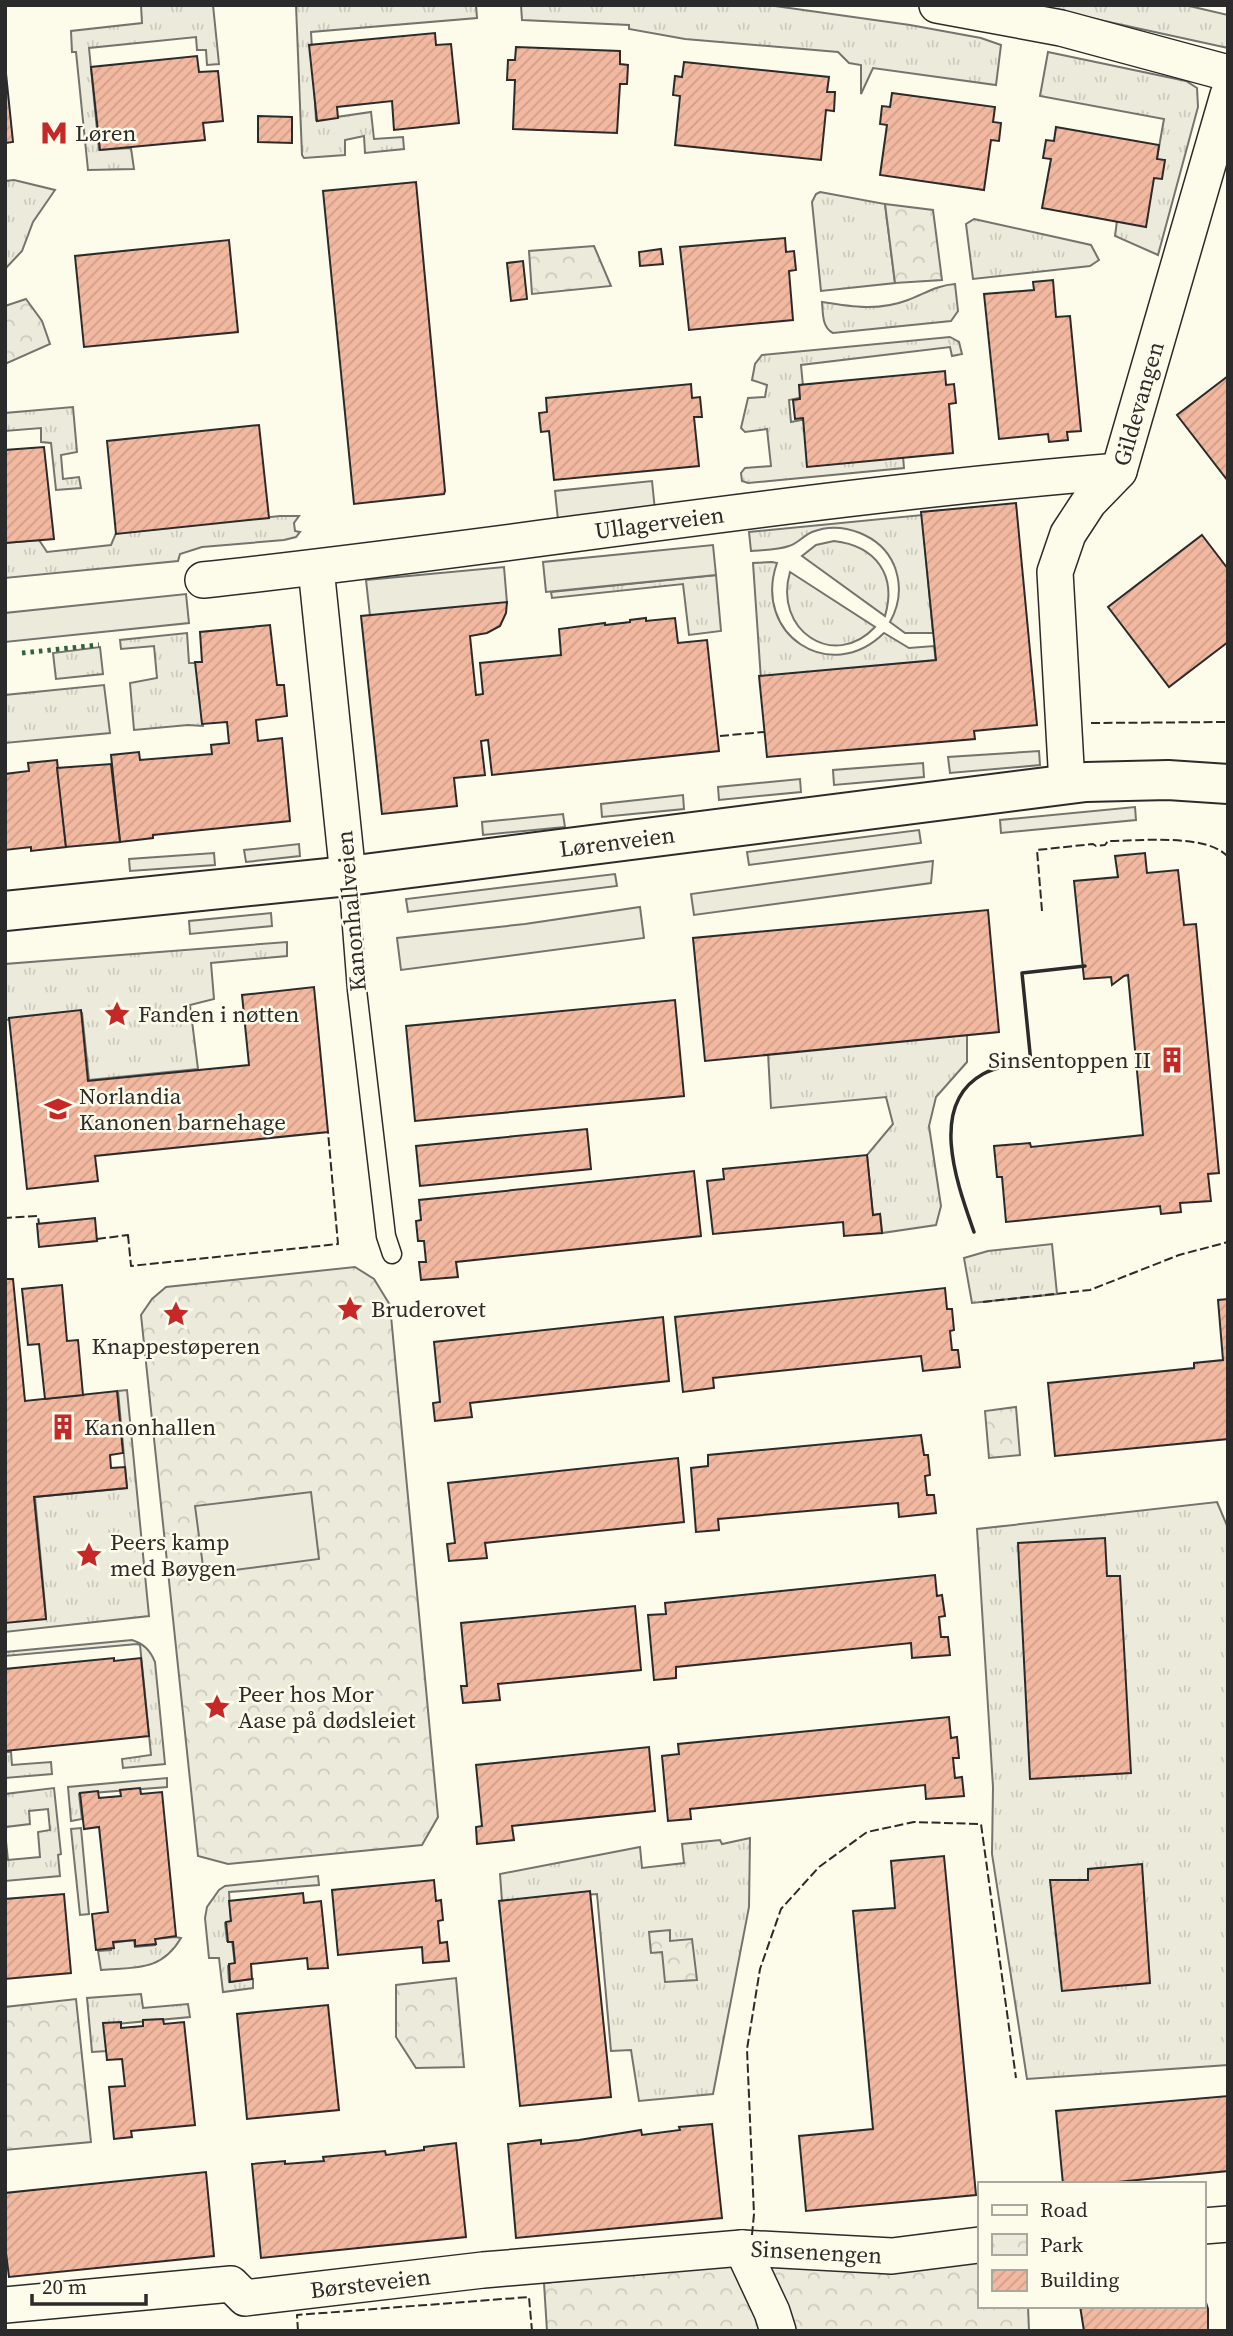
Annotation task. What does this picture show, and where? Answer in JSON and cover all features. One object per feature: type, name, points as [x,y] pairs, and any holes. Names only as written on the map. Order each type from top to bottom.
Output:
[{"type":"street","points":[[937,5],[1061,28],[1228,73]]},
{"type":"street","name":"Gildevangen","points":[[1068,784],[1055,572],[1068,534],[1089,502],[1119,471],[1228,95]]},
{"type":"street","name":"Ullagerveien","points":[[203,580],[316,568],[978,482],[1119,471]]},
{"type":"street","name":"Kanonhallveien","points":[[316,568],[348,876]]},
{"type":"street","name":"Lørenveien","points":[[5,911],[348,876],[1068,784],[1129,780],[1228,784]]},
{"type":"street","points":[[1205,2226],[1228,2224]]},
{"type":"street","name":"Sinsenengen","points":[[778,2331],[742,2248],[892,2256],[978,2245]]},
{"type":"street","name":"Børsteveien","points":[[5,2305],[232,2284],[245,2298],[482,2270],[742,2248]]},
{"type":"lane","name":"Kanonhallveien","points":[[348,876],[359,1004],[386,1236],[392,1254]]},
{"type":"green space","points":[[141,5],[213,5],[219,64],[207,65],[206,50],[197,50],[196,37],[89,48],[99,150],[131,148],[134,169],[88,170],[76,52],[72,52],[71,31],[142,23]]},
{"type":"green space","points":[[296,5],[476,5],[477,18],[311,32],[316,120],[371,112],[374,139],[403,137],[404,149],[365,153],[364,136],[345,140],[345,155],[304,158]]},
{"type":"green space","points":[[521,5],[768,5],[910,25],[981,38],[1001,45],[996,85],[873,68],[861,94],[861,65],[849,63],[838,52],[685,39],[629,29],[629,25],[522,20]]},
{"type":"green space","points":[[1031,5],[1185,5],[1228,15],[1228,48]]},
{"type":"green space","points":[[1048,52],[1186,81],[1197,88],[1198,107],[1158,255],[1115,236],[1117,221],[1145,225],[1164,119],[1040,96]]},
{"type":"green space","points":[[14,180],[55,190],[33,222],[22,251],[5,269],[5,181]]},
{"type":"green space","points":[[820,192],[885,204],[895,283],[821,291],[812,202]]},
{"type":"green space","points":[[885,204],[933,210],[942,280],[895,283]]},
{"type":"green space","points":[[974,219],[1091,245],[1099,260],[1090,266],[973,279],[966,224]]},
{"type":"green space","points":[[594,246],[611,286],[532,294],[529,251]]},
{"type":"green space","points":[[955,284],[958,311],[951,321],[833,333],[825,324],[822,302],[887,306]]},
{"type":"green space","points":[[26,299],[42,321],[50,344],[5,364],[5,306]]},
{"type":"green space","points":[[950,337],[959,342],[962,354],[952,356],[950,347],[801,365],[804,397],[789,400],[791,422],[806,419],[903,456],[904,468],[748,483],[742,481],[741,473],[745,468],[771,466],[767,429],[745,432],[741,428],[748,398],[765,397],[767,385],[752,380],[755,364],[762,355]]},
{"type":"green space","points":[[73,407],[77,452],[61,455],[63,479],[79,477],[81,488],[56,490],[51,443],[41,442],[41,428],[5,431],[5,413]]},
{"type":"green space","points":[[922,515],[933,633],[905,633],[890,622],[899,594],[894,565],[880,546],[859,533],[848,529],[824,529],[812,532],[795,544],[751,551],[749,532]]},
{"type":"green space","points":[[299,516],[294,523],[295,531],[300,532],[296,537],[202,547],[180,554],[178,561],[5,578],[5,543],[39,540],[47,552],[111,545],[116,533]]},
{"type":"green space","points":[[834,541],[861,549],[880,565],[888,588],[885,616],[802,556],[816,545]]},
{"type":"green space","points":[[753,563],[777,563],[772,589],[776,611],[786,630],[801,644],[820,653],[841,654],[863,648],[884,633],[909,648],[934,646],[936,663],[761,680]]},
{"type":"green space","points":[[790,572],[875,627],[859,640],[842,645],[826,644],[811,638],[799,626],[790,611],[787,593]]},
{"type":"green space","points":[[716,575],[721,631],[689,635],[683,584],[552,598],[551,592]]},
{"type":"green space","points":[[187,633],[189,663],[196,663],[203,726],[134,730],[130,683],[157,678],[154,646],[121,649],[120,640]]},
{"type":"green space","points":[[100,647],[103,674],[56,679],[53,653]]},
{"type":"green space","points":[[104,685],[110,733],[5,743],[5,695]]},
{"type":"green space","points":[[287,942],[287,956],[211,963],[214,999],[190,1005],[198,1069],[89,1080],[82,1013],[5,1020],[5,964]]},
{"type":"green space","points":[[967,1033],[967,1062],[936,1097],[929,1126],[941,1206],[936,1225],[882,1233],[880,1214],[873,1215],[867,1155],[893,1124],[886,1097],[771,1108],[768,1053]]},
{"type":"green space","points":[[1052,1244],[1057,1294],[972,1303],[964,1258],[988,1251]]},
{"type":"green space","points":[[355,1267],[374,1279],[390,1305],[438,1817],[422,1845],[228,1864],[198,1856],[141,1315],[152,1299],[166,1287]]},
{"type":"green space","points":[[127,1390],[149,1616],[5,1632],[5,1622],[46,1617],[35,1497],[127,1488],[118,1391]]},
{"type":"green space","points":[[1016,1407],[1020,1455],[989,1458],[985,1411]]},
{"type":"green space","points":[[311,1492],[319,1559],[204,1574],[195,1506]]},
{"type":"green space","points":[[1217,1502],[1228,1528],[1228,2065],[1027,2079],[992,1854],[993,1787],[977,1529]]},
{"type":"green space","points":[[132,1640],[146,1648],[155,1662],[165,1764],[123,1768],[122,1759],[151,1755],[140,1645],[5,1656],[5,1652]]},
{"type":"green space","points":[[5,1752],[11,1752],[12,1765],[51,1762],[52,1774],[5,1778]]},
{"type":"green space","points":[[167,1778],[167,1787],[79,1794],[82,1819],[71,1821],[68,1787]]},
{"type":"green space","points":[[54,1788],[61,1854],[58,1855],[60,1876],[5,1881],[5,1832],[8,1860],[40,1857],[38,1832],[50,1830],[48,1809],[29,1811],[30,1824],[5,1827],[5,1794]]},
{"type":"green space","points":[[81,1828],[89,1914],[80,1915],[71,1829]]},
{"type":"green space","points":[[750,1838],[749,1907],[713,2094],[639,2101],[631,2050],[611,2051],[597,1894],[502,1901],[500,1874],[640,1847],[642,1868],[684,1863],[682,1844],[720,1840],[722,1844]]},
{"type":"green space","points":[[318,1876],[319,1885],[229,1892],[231,1922],[225,1923],[227,1941],[232,1941],[235,1965],[228,1966],[229,1982],[253,1979],[253,1988],[223,1992],[219,1958],[209,1958],[205,1918],[207,1907],[219,1890],[225,1886]]},
{"type":"green space","points":[[670,1930],[670,1941],[692,1939],[697,1980],[665,1982],[662,1952],[651,1953],[649,1932]]},
{"type":"green space","points":[[181,1938],[165,1957],[156,1962],[136,1968],[101,1970],[98,1951],[111,1950],[111,1943],[134,1940],[135,1947],[155,1945],[155,1939]]},
{"type":"green space","points":[[456,1978],[464,2067],[416,2068],[396,2037],[396,1985]]},
{"type":"green space","points":[[141,1994],[143,2008],[188,2004],[190,2017],[106,2025],[107,2051],[92,2052],[87,1998]]},
{"type":"green space","points":[[76,1999],[91,2142],[5,2150],[5,2007]]},
{"type":"green space","points":[[978,2233],[978,2308],[1028,2308],[1029,2331],[547,2331],[544,2283]]},
{"type":"shaded area","points":[[652,481],[655,510],[558,520],[555,491]]},
{"type":"shaded area","points":[[713,545],[716,575],[546,592],[543,562]]},
{"type":"shaded area","points":[[504,567],[507,603],[370,616],[366,580]]},
{"type":"shaded area","points":[[186,594],[189,623],[5,642],[5,613]]},
{"type":"shaded area","points":[[1039,751],[1040,765],[950,773],[948,757]]},
{"type":"shaded area","points":[[923,763],[924,777],[834,785],[833,770]]},
{"type":"shaded area","points":[[800,779],[801,792],[719,800],[718,787]]},
{"type":"shaded area","points":[[683,795],[684,809],[602,817],[601,804]]},
{"type":"shaded area","points":[[1135,807],[1136,820],[1001,833],[1000,820]]},
{"type":"shaded area","points":[[563,814],[565,827],[483,835],[482,822]]},
{"type":"shaded area","points":[[919,830],[921,843],[749,865],[747,852]]},
{"type":"shaded area","points":[[299,844],[300,856],[246,862],[244,850]]},
{"type":"shaded area","points":[[214,853],[215,865],[130,871],[129,859]]},
{"type":"shaded area","points":[[933,861],[931,883],[694,915],[691,894]]},
{"type":"shaded area","points":[[615,874],[617,886],[408,912],[406,899]]},
{"type":"shaded area","points":[[640,907],[644,938],[401,970],[397,938],[525,924]]},
{"type":"shaded area","points":[[271,913],[272,926],[190,934],[189,921]]},
{"type":"building","points":[[435,33],[436,45],[451,44],[459,123],[394,130],[392,101],[337,107],[338,118],[317,121],[309,45]]},
{"type":"building","points":[[516,47],[620,51],[620,64],[628,65],[627,84],[620,84],[617,133],[513,129],[515,80],[507,80],[508,60],[515,60]]},
{"type":"building","points":[[197,56],[199,72],[218,71],[223,121],[203,123],[205,140],[100,150],[91,67]]},
{"type":"building","points":[[684,62],[829,77],[827,92],[835,92],[834,111],[826,110],[821,160],[675,145],[680,96],[673,95],[675,76],[682,77]]},
{"type":"building","points":[[5,64],[13,142],[5,143]]},
{"type":"building","points":[[892,93],[995,107],[993,122],[1001,123],[999,141],[991,140],[984,190],[880,175],[887,125],[880,124],[882,106],[890,107]]},
{"type":"building","points":[[258,116],[292,117],[292,143],[258,142]]},
{"type":"building","points":[[1056,127],[1159,145],[1157,159],[1165,160],[1162,179],[1154,178],[1146,227],[1042,208],[1051,159],[1043,158],[1046,140],[1054,141]]},
{"type":"building","points":[[416,182],[445,491],[444,494],[354,504],[323,191]]},
{"type":"building","points":[[785,238],[786,252],[794,251],[796,270],[789,271],[793,320],[689,330],[680,247]]},
{"type":"building","points":[[229,240],[238,332],[84,347],[75,256]]},
{"type":"building","points":[[661,249],[663,264],[640,266],[639,252]]},
{"type":"building","points":[[523,261],[527,299],[511,301],[507,263]]},
{"type":"building","points":[[1053,280],[1056,317],[1070,316],[1081,431],[1067,432],[1068,440],[1049,442],[1048,434],[999,439],[984,294],[1034,290],[1033,282]]},
{"type":"building","points":[[945,371],[946,385],[954,384],[956,403],[949,404],[953,453],[807,467],[803,418],[795,419],[793,400],[800,399],[799,385]]},
{"type":"building","points":[[1228,376],[1228,481],[1177,415]]},
{"type":"building","points":[[691,384],[692,398],[700,397],[702,417],[694,417],[699,466],[554,480],[549,431],[541,432],[539,413],[547,412],[546,398]]},
{"type":"building","points":[[259,425],[269,518],[116,534],[107,441]]},
{"type":"building","points":[[44,447],[54,539],[5,543],[5,450]]},
{"type":"building","points":[[1016,503],[1037,725],[974,731],[975,739],[767,757],[759,676],[936,660],[921,512]]},
{"type":"building","points":[[1202,535],[1228,569],[1228,642],[1169,687],[1108,607]]},
{"type":"building","points":[[507,602],[506,613],[500,626],[487,633],[470,636],[476,695],[483,694],[480,663],[561,655],[559,629],[646,618],[646,621],[675,618],[678,643],[707,640],[719,751],[492,775],[488,740],[481,741],[485,775],[454,778],[457,806],[382,814],[361,616]]},
{"type":"building","points":[[270,625],[277,685],[284,685],[287,716],[256,720],[258,741],[282,738],[290,821],[153,835],[153,838],[120,842],[111,755],[139,752],[140,760],[212,754],[211,745],[229,743],[227,722],[202,724],[195,662],[202,662],[200,632]]},
{"type":"building","points":[[57,760],[66,847],[31,851],[31,847],[5,850],[5,774],[29,771],[28,763]]},
{"type":"building","points":[[111,764],[120,842],[66,847],[57,768]]},
{"type":"building","name":"Sinsentoppen II","points":[[1145,853],[1147,873],[1178,870],[1184,925],[1196,924],[1219,1173],[1208,1174],[1211,1201],[1180,1203],[1181,1212],[1161,1214],[1160,1206],[1006,1222],[1002,1177],[997,1177],[994,1146],[1030,1143],[1031,1147],[1143,1135],[1128,975],[1112,985],[1111,977],[1084,979],[1074,881],[1118,877],[1115,856]]},
{"type":"building","points":[[988,910],[999,1032],[705,1061],[693,938]]},
{"type":"building","points":[[314,987],[328,1132],[95,1156],[98,1181],[27,1189],[9,1018],[81,1010],[88,1081],[249,1065],[242,995]]},
{"type":"building","points":[[675,1000],[684,1096],[415,1121],[406,1026]]},
{"type":"building","points":[[587,1129],[591,1169],[420,1186],[416,1146]]},
{"type":"building","points":[[867,1155],[873,1215],[880,1214],[882,1233],[844,1236],[843,1222],[713,1234],[707,1181],[724,1179],[723,1169]]},
{"type":"building","points":[[694,1171],[701,1236],[456,1262],[458,1277],[421,1280],[419,1262],[426,1262],[424,1241],[418,1241],[416,1221],[421,1220],[419,1200]]},
{"type":"building","points":[[95,1218],[97,1241],[39,1247],[37,1224]]},
{"type":"building","name":"Kanonhallen","points":[[5,1279],[13,1279],[25,1401],[117,1391],[123,1453],[110,1455],[111,1468],[125,1467],[127,1488],[34,1497],[46,1619],[5,1623]]},
{"type":"building","points":[[62,1285],[67,1341],[78,1340],[83,1395],[45,1399],[39,1344],[28,1345],[22,1289]]},
{"type":"building","points":[[945,1288],[947,1309],[952,1309],[952,1350],[958,1350],[960,1367],[923,1371],[921,1356],[713,1378],[714,1388],[683,1392],[675,1317]]},
{"type":"building","points":[[1228,1299],[1228,1439],[1055,1456],[1048,1383],[1194,1368],[1194,1363],[1223,1360],[1218,1300]]},
{"type":"building","points":[[663,1317],[669,1381],[470,1403],[472,1417],[435,1421],[433,1403],[440,1402],[434,1342]]},
{"type":"building","points":[[921,1435],[924,1455],[928,1455],[930,1475],[925,1476],[927,1495],[934,1495],[936,1513],[899,1517],[898,1503],[718,1519],[719,1530],[696,1532],[691,1468],[708,1466],[708,1455]]},
{"type":"building","points":[[678,1458],[684,1522],[485,1543],[487,1558],[449,1561],[447,1544],[455,1543],[448,1483]]},
{"type":"building","points":[[1105,1538],[1107,1576],[1120,1576],[1131,1773],[1030,1779],[1018,1543]]},
{"type":"building","points":[[935,1575],[937,1596],[942,1595],[945,1616],[939,1617],[941,1637],[948,1637],[950,1655],[912,1658],[911,1643],[676,1667],[676,1678],[654,1680],[648,1615],[666,1614],[665,1603]]},
{"type":"building","points":[[635,1606],[641,1670],[498,1684],[500,1700],[463,1703],[461,1686],[467,1686],[461,1623]]},
{"type":"building","points":[[114,1658],[114,1661],[141,1658],[149,1736],[5,1751],[5,1669]]},
{"type":"building","points":[[949,1717],[951,1738],[957,1737],[959,1758],[953,1758],[955,1778],[962,1777],[964,1796],[926,1799],[925,1785],[690,1809],[691,1819],[668,1821],[662,1756],[679,1754],[678,1744]]},
{"type":"building","points":[[649,1747],[655,1811],[512,1826],[514,1840],[477,1844],[476,1827],[482,1826],[476,1765]]},
{"type":"building","points":[[140,1788],[141,1794],[162,1792],[176,1936],[155,1939],[156,1944],[135,1946],[135,1940],[113,1942],[114,1948],[96,1950],[92,1914],[108,1912],[99,1827],[84,1829],[80,1793],[98,1791],[99,1798],[121,1796],[120,1790]]},
{"type":"building","points":[[944,1856],[976,2195],[806,2211],[799,2136],[873,2129],[853,1911],[895,1908],[891,1861]]},
{"type":"building","points":[[1142,1864],[1150,1983],[1062,1991],[1050,1880],[1088,1880],[1088,1869]]},
{"type":"building","points":[[434,1880],[436,1901],[441,1900],[443,1920],[438,1921],[440,1943],[447,1942],[449,1961],[423,1963],[422,1947],[338,1955],[332,1890]]},
{"type":"building","points":[[590,1891],[611,2097],[520,2106],[499,1901]]},
{"type":"building","points":[[303,1893],[304,1903],[321,1901],[328,1968],[308,1969],[307,1958],[251,1964],[252,1979],[230,1982],[229,1964],[235,1963],[233,1942],[228,1942],[226,1922],[231,1921],[229,1901]]},
{"type":"building","points":[[64,1894],[71,1973],[5,1979],[5,1899]]},
{"type":"building","points":[[328,2005],[339,2110],[247,2119],[237,2014]]},
{"type":"building","points":[[163,2019],[164,2024],[184,2022],[195,2125],[131,2131],[132,2137],[114,2139],[109,2087],[125,2086],[122,2059],[107,2060],[103,2023],[121,2022],[121,2028],[143,2026],[143,2020]]},
{"type":"building","points":[[1228,2096],[1228,2171],[1117,2182],[1063,2182],[1056,2111]]},
{"type":"building","points":[[712,2124],[722,2218],[516,2238],[508,2144],[541,2140],[541,2144],[579,2140],[641,2130],[642,2135],[680,2130],[679,2127]]},
{"type":"building","points":[[456,2143],[466,2237],[261,2258],[252,2164],[324,2161],[323,2157],[385,2151],[386,2155]]},
{"type":"building","points":[[206,2172],[214,2256],[9,2277],[5,2245],[5,2193]]},
{"type":"building","points":[[1205,2299],[1208,2309],[1208,2331],[1084,2331],[1080,2308],[1205,2308]]},
{"type":"hedge","points":[[22,653],[99,645]]},
{"type":"fence","points":[[1091,723],[1228,722]]},
{"type":"fence","points":[[720,736],[764,732]]},
{"type":"fence","points":[[1042,911],[1037,850],[1105,845],[1108,841],[1171,840],[1205,844],[1228,857]]},
{"type":"fence","points":[[128,1235],[131,1266],[338,1244],[328,1132]]},
{"type":"fence","points":[[5,1216],[38,1216],[39,1224]]},
{"type":"fence","points":[[97,1239],[128,1235],[128,1239]]},
{"type":"fence","points":[[983,1302],[1090,1290],[1179,1255],[1228,1242]]},
{"type":"fence","points":[[752,2235],[754,2214],[747,2049],[760,1969],[781,1909],[819,1867],[867,1832],[914,1822],[981,1824],[1016,2078]]},
{"type":"fence","points":[[298,2331],[297,2315],[529,2297],[532,2331]]},
{"type":"wall","points":[[974,1232],[955,1170],[951,1147],[951,1125],[956,1105],[966,1088],[988,1071],[1031,1063],[1022,973],[1085,966]]},
{"type":"place","name":"Løren","points":[[54,133]]},
{"type":"place","name":"Fanden i nøtten","points":[[117,1014]]},
{"type":"place","name":"Sinsentoppen II","points":[[1172,1060]]},
{"type":"place","name":"Norlandia Kanonen barnehage","points":[[58,1109]]},
{"type":"place","name":"Bruderovet","points":[[350,1309]]},
{"type":"place","name":"Knappestøperen","points":[[176,1314]]},
{"type":"place","name":"Kanonhallen","points":[[63,1427]]},
{"type":"place","name":"Peers kamp med Bøygen","points":[[89,1555]]},
{"type":"place","name":"Peer hos Mor Aase på dødsleiet","points":[[217,1707]]}]
